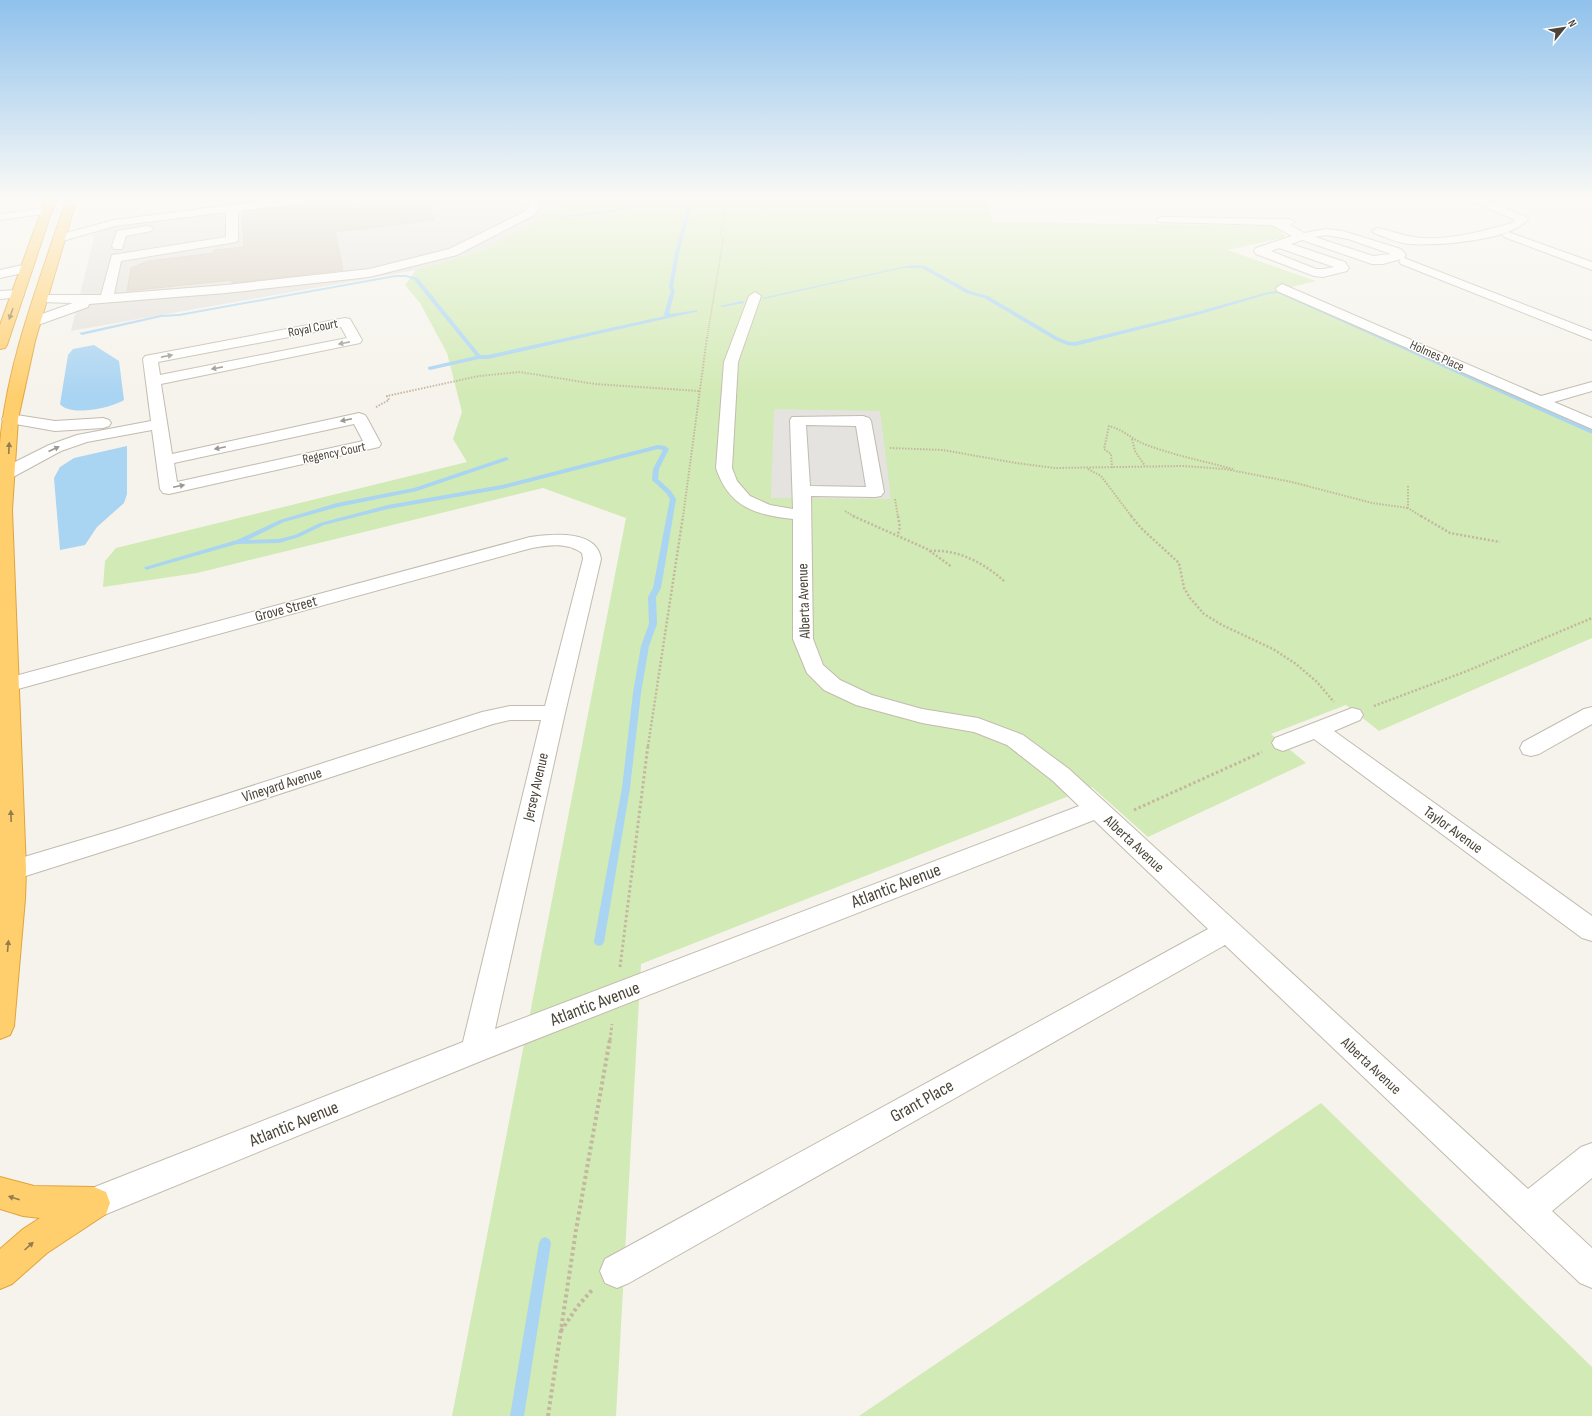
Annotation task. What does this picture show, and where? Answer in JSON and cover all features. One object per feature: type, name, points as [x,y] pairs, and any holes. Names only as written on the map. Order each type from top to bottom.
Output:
[{"type":"highway","points":[[0,345],[28,264]]},
{"type":"highway","points":[[0,1026],[12,899],[13,870],[3,510],[10,419],[34,322],[51,264]]},
{"type":"highway","points":[[0,1193],[15,1200],[36,1203],[94,1203]]},
{"type":"highway","points":[[0,1272],[34,1241],[94,1203]]},
{"type":"street","points":[[100,300],[113,264]]},
{"type":"street","points":[[41,298],[100,300],[226,289],[368,273],[404,264]]},
{"type":"street","points":[[1293,264],[1318,273],[1343,268],[1338,264]]},
{"type":"street","points":[[1415,264],[1592,336]]},
{"type":"street","points":[[0,274],[27,268]]},
{"type":"street","name":"Holmes Place","points":[[1282,288],[1592,424]]},
{"type":"street","points":[[0,295],[18,294]]},
{"type":"street","points":[[755,296],[731,362],[724,468],[726,478],[732,488],[745,500],[770,511],[802,515]]},
{"type":"street","points":[[34,322],[100,300]]},
{"type":"street","name":"Royal Court","points":[[153,381],[355,340],[345,322],[150,359],[158,418]]},
{"type":"street","points":[[1540,402],[1592,386]]},
{"type":"street","points":[[10,419],[55,426],[97,424],[158,418]]},
{"type":"street","points":[[7,473],[55,448],[83,438],[158,418]]},
{"type":"street","name":"Regency Court","points":[[158,418],[169,489],[373,444],[359,418],[165,460]]},
{"type":"street","name":"Alberta Avenue","points":[[829,491],[875,492],[863,421],[798,420],[802,491],[803,639],[814,668],[832,685],[864,700],[922,716],[978,725],[1015,740],[1061,775],[1226,932],[1592,1271]]},
{"type":"street","points":[[802,491],[829,491]]},
{"type":"street","name":"Grove Street","points":[[7,685],[530,543],[544,540],[567,540]]},
{"type":"street","name":"Jersey Avenue","points":[[476,1050],[554,713],[592,559],[591,551],[584,545],[567,540]]},
{"type":"street","name":"Vineyard Avenue","points":[[13,870],[112,840],[490,717],[510,713],[554,713]]},
{"type":"street","points":[[1531,748],[1592,714]]},
{"type":"street","points":[[1283,743],[1348,716]]},
{"type":"street","name":"Taylor Avenue","points":[[1316,730],[1592,930]]},
{"type":"street","name":"Atlantic Avenue","points":[[94,1203],[476,1050],[1103,815]]},
{"type":"street","name":"Grant Place","points":[[617,1271],[1226,932]]},
{"type":"street","points":[[1527,1211],[1592,1158]]},
{"type":"path","points":[[620,972],[650,733],[681,531],[708,328],[719,264]]},
{"type":"path","points":[[359,418],[390,400],[387,396],[459,380],[508,372],[536,374],[595,384],[699,391]]},
{"type":"path","points":[[1112,468],[1111,454],[1104,448],[1109,426],[1117,427],[1132,439],[1156,449],[1247,473]]},
{"type":"path","points":[[1132,439],[1135,451],[1145,466]]},
{"type":"path","points":[[888,448],[942,450],[1043,467],[1088,469],[1145,466],[1222,469],[1314,487],[1376,504],[1408,508],[1450,533],[1500,542]]},
{"type":"path","points":[[1088,469],[1101,476],[1141,528],[1179,563],[1180,581],[1187,595],[1200,610],[1222,624],[1282,656],[1324,687],[1348,716],[1467,671],[1592,618]]},
{"type":"path","points":[[1408,486],[1408,508]]},
{"type":"path","points":[[829,491],[837,505],[846,512],[863,521],[909,538],[952,567]]},
{"type":"path","points":[[930,551],[936,550],[972,560],[996,573],[1004,581]]},
{"type":"path","points":[[1103,815],[1283,743]]},
{"type":"path","points":[[548,1416],[560,1333],[612,1018]]},
{"type":"path","points":[[560,1333],[577,1307],[596,1286],[617,1271]]},
{"type":"shaded area","points":[[88,264],[436,264],[416,270],[71,331]]},
{"type":"shaded area","points":[[774,409],[880,411],[891,499],[771,498]]},
{"type":"green space","points":[[436,264],[1267,264],[1316,281],[1283,289],[1592,434],[1592,638],[1379,731],[1346,705],[1271,734],[1306,763],[1148,837],[1092,787],[641,964],[616,1416],[452,1416],[626,518],[543,488],[197,573],[103,587],[105,561],[116,548],[467,462],[453,439],[462,412],[447,353],[420,303],[405,285],[416,270]]},
{"type":"green space","points":[[1321,1103],[1592,1367],[1592,1416],[859,1416]]},
{"type":"water","points":[[94,345],[119,361],[124,400],[110,406],[91,410],[81,411],[65,408],[60,404],[68,355],[73,349]]},
{"type":"water","points":[[127,446],[127,494],[124,503],[97,527],[85,545],[60,550],[54,478],[60,467],[74,458]]},
{"type":"building","points":[[141,264],[342,264],[343,270],[232,283],[232,280],[127,291],[131,268]]},
{"type":"waterway","points":[[670,316],[666,314],[673,291],[671,287],[675,264]]},
{"type":"waterway","points":[[764,298],[903,267],[923,267],[968,292],[986,297],[1057,339],[1069,344],[1075,344],[1199,313],[1268,293],[1279,292],[1592,432]]},
{"type":"waterway","points":[[82,333],[161,316],[179,315],[395,276],[406,276],[416,279],[479,357]]},
{"type":"waterway","points":[[722,306],[742,302]]},
{"type":"waterway","points":[[670,316],[695,311]]},
{"type":"waterway","points":[[479,357],[488,357],[670,316]]},
{"type":"waterway","points":[[430,368],[479,357]]},
{"type":"waterway","points":[[147,568],[237,542],[279,541],[297,536],[322,524],[388,507],[502,487],[658,447],[663,447],[666,449],[656,469],[655,480],[669,492],[673,499],[657,588],[652,597],[653,624],[645,646],[637,693],[626,788],[599,942]]},
{"type":"waterway","points":[[240,541],[282,521],[337,505],[415,490],[506,459]]},
{"type":"waterway","points":[[517,1416],[545,1243]]}]
